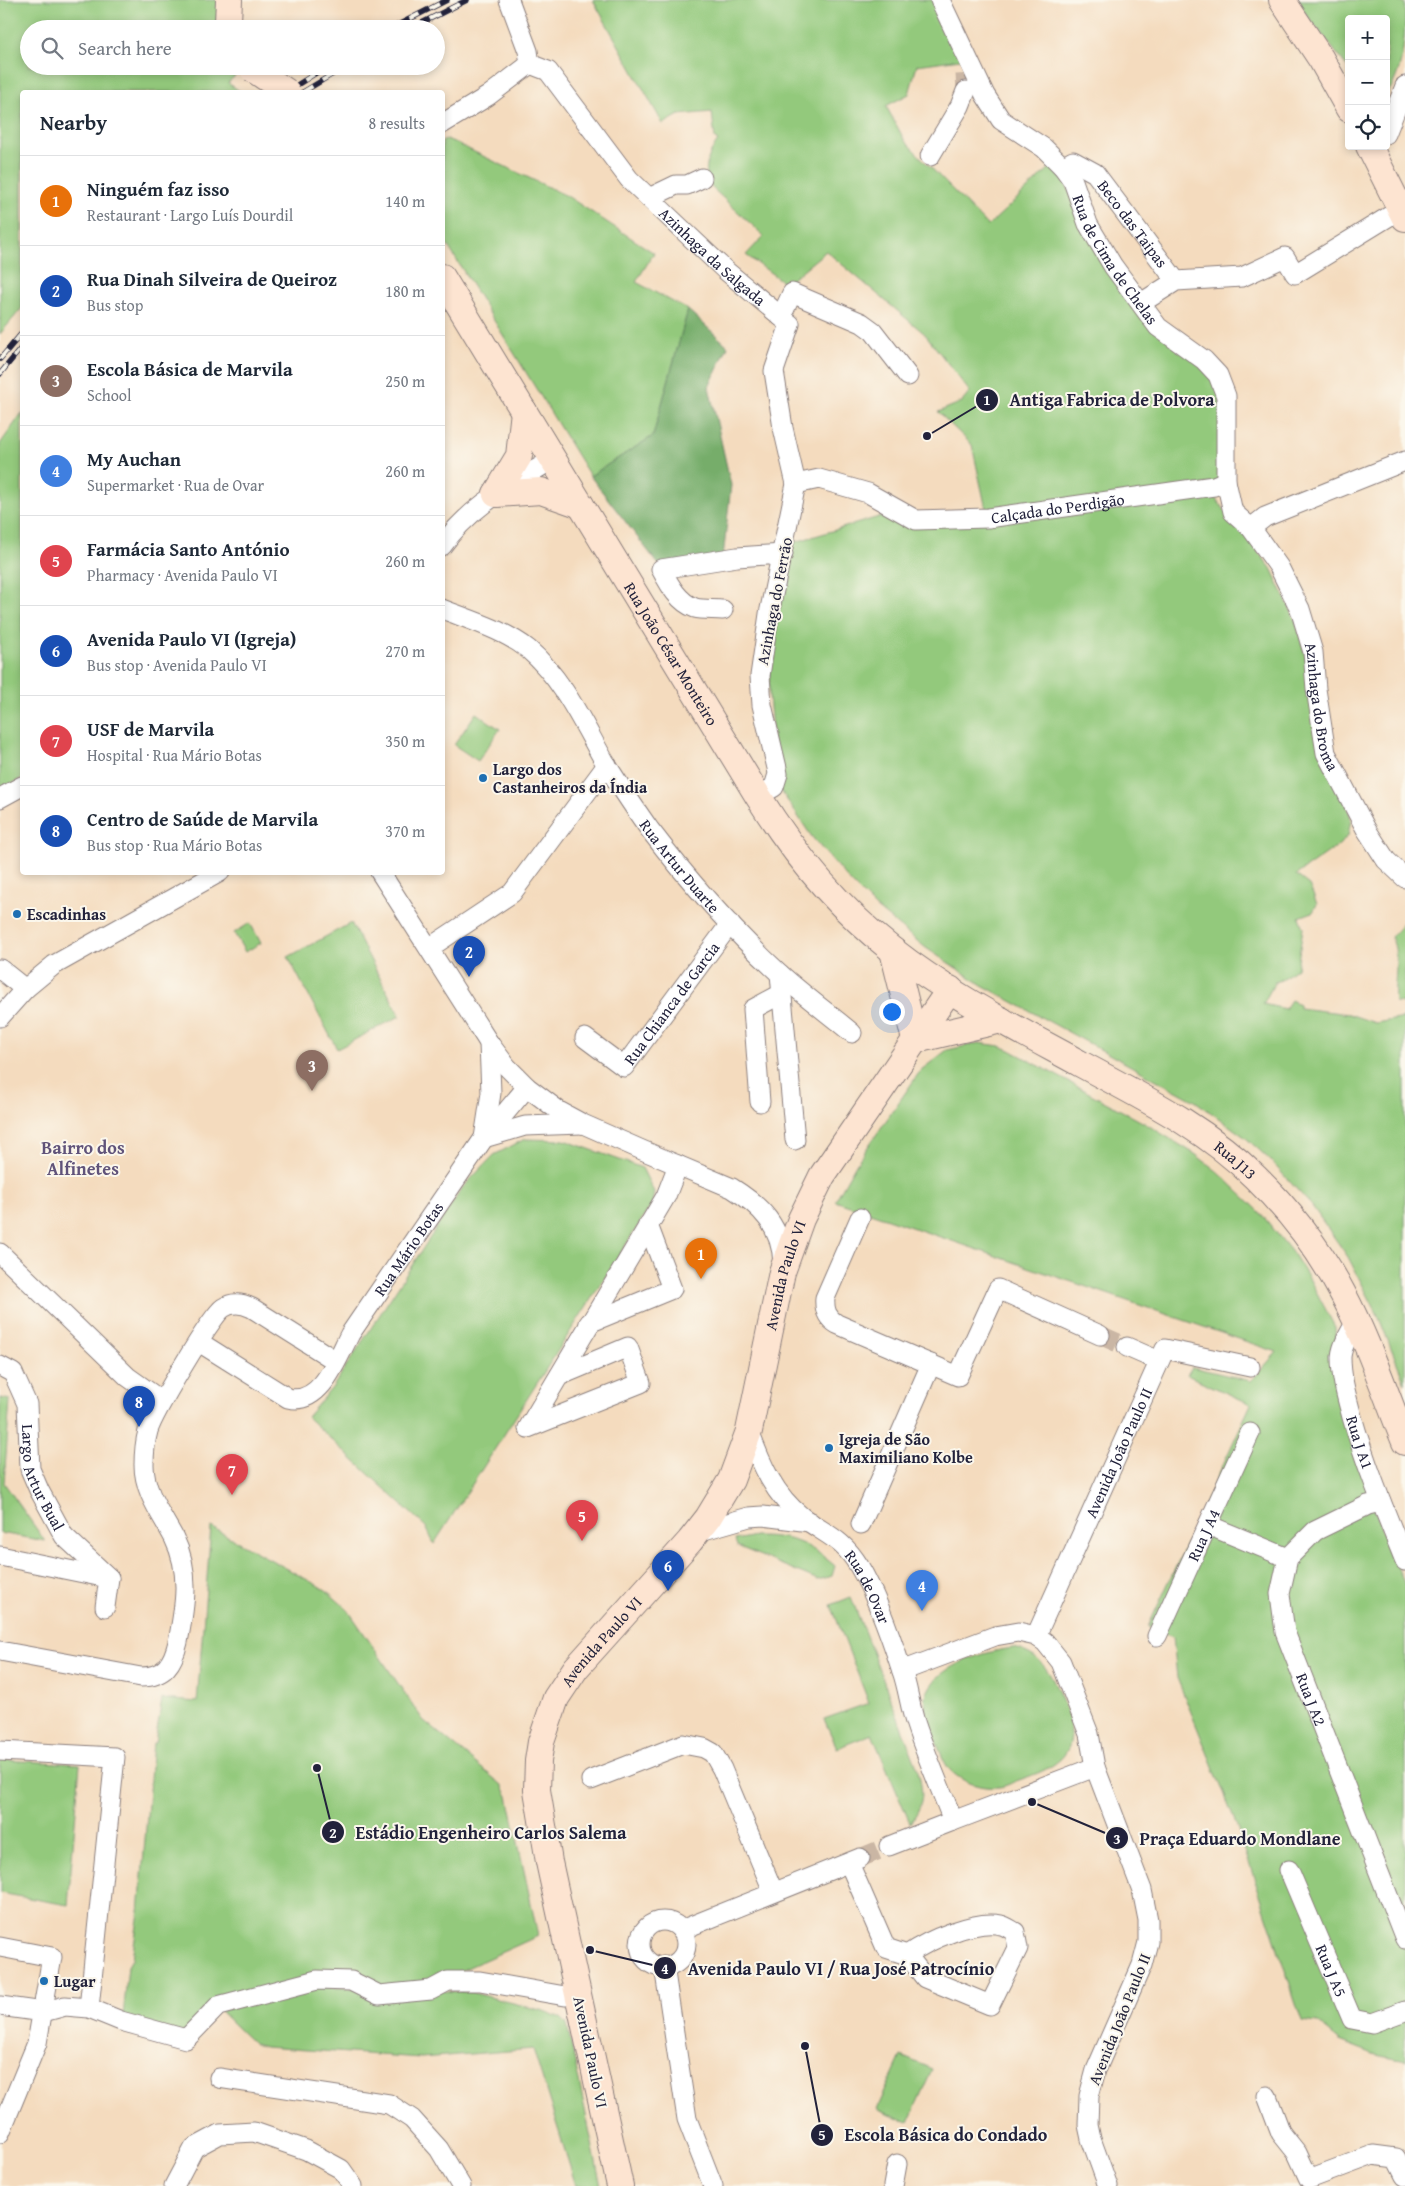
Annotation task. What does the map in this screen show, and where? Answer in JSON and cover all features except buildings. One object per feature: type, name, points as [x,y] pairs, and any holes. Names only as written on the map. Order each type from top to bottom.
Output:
[{"type":"street","points":[[228,20],[229,0]]},
{"type":"street","name":"Rua de Cima de Chelas","points":[[940,0],[966,81],[985,96],[1001,120],[1044,148],[1063,167],[1073,182],[1088,224],[1113,266],[1158,327],[1204,360],[1218,375],[1223,384],[1227,412],[1226,481],[1233,512],[1251,528]]},
{"type":"street","points":[[1282,0],[1321,59],[1347,105]]},
{"type":"street","points":[[445,122],[488,96],[530,64],[528,51],[512,6]]},
{"type":"street","name":"Azinhaga da Salgada","points":[[530,64],[548,71],[630,179],[725,270],[790,324],[774,371],[796,484]]},
{"type":"street","points":[[263,75],[283,90]]},
{"type":"street","points":[[966,81],[988,117]]},
{"type":"street","points":[[930,156],[960,106],[966,81]]},
{"type":"street","points":[[1390,124],[1405,86]]},
{"type":"street","points":[[1376,150],[1403,214]]},
{"type":"street","name":"Beco das Taipas","points":[[1063,167],[1073,161],[1095,173],[1176,281]]},
{"type":"street","points":[[649,198],[676,185],[687,185],[702,178]]},
{"type":"street","name":"Beco das Taipas","points":[[1141,303],[1176,281],[1242,277],[1285,257],[1295,274],[1403,214]]},
{"type":"street","name":"Rua João César Monteiro","points":[[445,282],[776,824],[815,876],[860,923],[893,951],[950,989]]},
{"type":"street","points":[[781,317],[792,293],[862,322],[873,331],[908,376]]},
{"type":"street","points":[[496,494],[519,456],[524,411]]},
{"type":"street","points":[[445,542],[460,523],[496,494],[553,459]]},
{"type":"street","points":[[1251,528],[1265,517],[1405,461]]},
{"type":"street","name":"Calçada do Perdigão","points":[[796,484],[819,479],[868,493],[916,520],[988,518],[1214,486],[1226,481]]},
{"type":"street","name":"Azinhaga do Ferrão","points":[[758,796],[774,787],[778,774],[776,756],[769,738],[762,705],[760,676],[769,614],[783,554],[796,484]]},
{"type":"street","points":[[496,494],[541,492],[582,505]]},
{"type":"street","name":"Azinhaga do Broma","points":[[1251,528],[1279,567],[1300,609],[1312,652],[1326,753],[1366,830],[1386,860],[1405,878]]},
{"type":"street","points":[[723,610],[695,608],[675,594],[661,570],[737,557],[783,554]]},
{"type":"street","name":"Rua Artur Duarte","points":[[445,609],[496,631],[526,648],[551,672],[574,707],[607,765],[650,829],[730,924],[780,974],[852,1033]]},
{"type":"street","points":[[429,948],[512,893],[607,765]]},
{"type":"street","points":[[0,798],[20,787]]},
{"type":"street","points":[[0,1017],[25,989],[54,965],[215,875]]},
{"type":"street","points":[[382,875],[489,1043],[507,1067],[528,1087],[559,1111],[583,1124],[732,1188],[761,1210],[773,1224],[780,1241],[782,1272]]},
{"type":"street","name":"Rua Chianca de Garcia","points":[[585,1038],[624,1067],[730,924]]},
{"type":"street","points":[[893,951],[915,1040],[1001,1020]]},
{"type":"street","points":[[0,969],[25,989]]},
{"type":"street","points":[[780,974],[785,1048],[792,1091],[794,1140]]},
{"type":"street","name":"Rua J13","points":[[950,989],[1001,1020],[1157,1105],[1208,1137],[1232,1156],[1275,1197],[1329,1269],[1356,1322],[1405,1442]]},
{"type":"street","name":"Avenida Paulo VI","points":[[620,2186],[551,1872],[538,1804],[537,1776],[541,1742],[556,1698],[576,1668],[697,1532],[730,1480],[749,1431],[782,1272],[801,1219],[822,1176],[950,989]]},
{"type":"street","points":[[760,1102],[753,1009],[781,994]]},
{"type":"street","name":"Rua Mário Botas","points":[[484,1138],[491,1092],[489,1043]]},
{"type":"street","name":"Rua Mário Botas","points":[[199,1342],[288,1398],[296,1400],[306,1399],[318,1390],[350,1334],[484,1138],[528,1087]]},
{"type":"street","points":[[484,1138],[525,1126],[583,1124]]},
{"type":"street","points":[[558,1376],[628,1347],[641,1383],[528,1428],[558,1376],[589,1323],[666,1196],[678,1165]]},
{"type":"street","points":[[860,1218],[825,1298],[824,1305],[828,1316],[837,1324],[958,1376],[998,1289],[1100,1335]]},
{"type":"street","points":[[589,1323],[672,1289],[648,1225]]},
{"type":"street","points":[[0,1253],[128,1377],[162,1401]]},
{"type":"street","points":[[0,1652],[141,1677],[161,1673],[172,1663],[175,1656],[186,1591],[181,1557],[175,1539],[152,1496],[144,1468],[148,1430],[162,1401],[217,1314],[228,1306],[237,1304],[252,1308],[336,1361]]},
{"type":"street","name":"Rua J A1","points":[[1356,1322],[1348,1335],[1341,1356],[1344,1388],[1357,1434],[1381,1502],[1405,1561]]},
{"type":"street","points":[[1127,1347],[1159,1362],[1165,1349],[1250,1367]]},
{"type":"street","name":"Avenida João Paulo II","points":[[1108,2186],[1090,2132],[1089,2096],[1096,2070],[1142,1965],[1148,1942],[1148,1927],[1142,1890],[1095,1767],[1089,1734],[1061,1662],[1045,1642],[1036,1636],[1159,1362]]},
{"type":"street","points":[[862,1524],[931,1364]]},
{"type":"street","name":"Largo Artur Bual","points":[[0,1366],[13,1373],[27,1404],[30,1469],[38,1490],[64,1536],[109,1578]]},
{"type":"street","name":"Rua de Ovar","points":[[749,1431],[772,1483],[786,1501],[810,1522],[837,1539],[847,1548],[867,1579],[902,1671],[916,1724],[953,1821]]},
{"type":"street","name":"Rua J A4","points":[[1157,1636],[1250,1433]]},
{"type":"street","points":[[1208,1525],[1288,1558],[1315,1531],[1368,1505],[1381,1502]]},
{"type":"street","name":"Rua de Ovar","points":[[697,1532],[749,1517],[763,1516],[810,1522]]},
{"type":"street","points":[[0,1556],[109,1578],[105,1607]]},
{"type":"street","name":"Rua J A2","points":[[1288,1558],[1280,1594],[1285,1632],[1405,1940]]},
{"type":"street","points":[[902,1671],[996,1636],[1018,1632],[1036,1636]]},
{"type":"street","points":[[591,1780],[683,1744],[704,1748],[713,1753],[722,1769],[773,1891]]},
{"type":"street","points":[[0,1751],[114,1757],[89,2008]]},
{"type":"street","points":[[889,1846],[1095,1767]]},
{"type":"street","points":[[681,1930],[773,1891],[855,1860],[886,1948],[907,1955],[925,1978],[990,2005],[1018,1948],[1015,1932],[1002,1925],[976,1925],[917,1948],[907,1955]]},
{"type":"street","name":"Rua J A5","points":[[1289,1870],[1352,2019],[1372,2023],[1405,2011]]},
{"type":"street","points":[[660,1921],[669,1921],[681,1930],[686,1942],[685,1951],[680,1959],[673,1964],[664,1966],[656,1965],[645,1956],[641,1940],[644,1931],[651,1925],[660,1921]]},
{"type":"street","points":[[0,1947],[52,1957],[37,2043],[0,2133]]},
{"type":"street","points":[[664,1966],[688,2119],[714,2186]]},
{"type":"street","points":[[0,2006],[43,2012],[65,2006],[89,2008],[122,2021],[186,2039],[218,2006],[317,1980],[351,1981],[379,1995],[430,1990],[448,1981],[480,1981],[565,1996],[578,1993]]},
{"type":"street","points":[[219,2078],[389,2104],[412,2119],[439,2149],[461,2186]]},
{"type":"street","points":[[1267,2096],[1281,2133],[1297,2154],[1309,2179],[1373,2156],[1396,2158],[1405,2176]]},
{"type":"street","points":[[174,2186],[194,2148],[220,2134],[254,2132],[306,2150],[341,2169],[352,2186]]},
{"type":"street","points":[[893,2186],[897,2164]]},
{"type":"green space","points":[[0,0],[220,0],[219,20],[20,20],[20,75],[236,75],[228,83],[238,90],[20,90],[20,310],[0,334]]},
{"type":"green space","points":[[593,0],[940,0],[967,58],[917,65],[909,94],[886,106],[905,141],[988,226],[1053,165],[1158,327],[1218,375],[1226,481],[988,518],[972,445],[938,412],[962,402],[970,392],[925,334],[826,251],[786,284],[746,255],[764,236],[709,185],[708,162],[711,152],[718,141],[715,139],[712,112],[679,115],[663,124]]},
{"type":"green space","points":[[1295,0],[1395,0],[1405,3],[1403,52],[1397,75],[1390,89],[1390,15],[1345,15],[1345,64]]},
{"type":"green space","points":[[447,139],[567,196],[654,253],[636,282],[688,310],[653,436],[590,476],[445,241],[445,140]]},
{"type":"green space","points":[[688,310],[728,346],[709,387],[731,485],[723,558],[659,565],[590,476],[653,436]]},
{"type":"green space","points":[[20,416],[20,779],[0,791],[0,444]]},
{"type":"green space","points":[[1212,494],[1271,568],[1295,619],[1351,819],[1348,836],[1340,844],[1296,875],[1309,885],[1317,904],[1313,912],[1299,917],[1303,928],[1297,968],[1281,980],[1275,982],[1263,1004],[1285,1009],[1291,1000],[1299,1004],[1299,1008],[1349,1014],[1375,1023],[1405,1018],[1405,1383],[1377,1313],[1348,1257],[1312,1206],[1269,1159],[1246,1138],[1195,1101],[982,985],[926,948],[875,907],[853,885],[812,837],[777,785],[769,696],[770,652],[795,542],[889,514],[910,524]]},
{"type":"green space","points":[[476,713],[500,729],[478,761],[454,745]]},
{"type":"green space","points":[[1405,921],[1405,1003],[1395,1002],[1396,952],[1391,937]]},
{"type":"green space","points":[[250,923],[261,943],[245,952],[234,933]]},
{"type":"green space","points":[[351,923],[400,1016],[337,1049],[288,957]]},
{"type":"green space","points":[[979,1043],[1000,1046],[1010,1050],[1146,1124],[1195,1154],[1218,1172],[1259,1211],[1295,1256],[1335,1327],[1337,1394],[1382,1531],[1405,1585],[1405,2061],[1376,2055],[1340,2041],[1318,2023],[1302,2021],[1234,1818],[1177,1678],[1173,1637],[1148,1627],[1251,1404],[1187,1375],[1192,1367],[1251,1381],[1277,1352],[835,1201],[856,1164],[921,1070],[947,1050]]},
{"type":"green space","points":[[525,1139],[564,1140],[642,1168],[654,1192],[652,1204],[434,1544],[426,1527],[307,1417],[332,1388],[463,1187],[494,1155]]},
{"type":"green space","points":[[0,1398],[10,1400],[4,1483],[45,1541],[0,1533]]},
{"type":"green space","points":[[211,1527],[326,1590],[348,1610],[423,1720],[502,1785],[508,1796],[538,1936],[440,1980],[378,1991],[351,1975],[221,2002],[188,2034],[123,2017],[128,1966],[132,1959],[139,1912],[153,1743],[155,1743],[162,1699],[197,1702]]},
{"type":"green space","points":[[755,1536],[779,1537],[807,1546],[835,1566],[832,1576],[818,1580],[737,1546],[735,1540]]},
{"type":"green space","points":[[851,1597],[917,1767],[922,1796],[919,1809],[910,1823],[872,1734],[837,1748],[824,1719],[869,1703],[831,1605]]},
{"type":"green space","points":[[1013,1648],[1030,1654],[1037,1659],[1051,1676],[1069,1717],[1071,1728],[1070,1743],[1061,1759],[1046,1769],[1003,1786],[980,1786],[957,1776],[946,1764],[927,1717],[925,1706],[927,1693],[934,1681],[957,1664],[986,1653]]},
{"type":"green space","points":[[0,1760],[80,1764],[68,1905],[0,1893]]},
{"type":"green space","points":[[316,1987],[470,1992],[544,2011],[561,2018],[567,2024],[601,2186],[576,2186],[533,2049],[421,2058],[264,2047],[254,2044],[220,2011]]},
{"type":"green space","points":[[901,2056],[932,2069],[908,2123],[877,2109]]},
{"type":"tunnel","points":[[965,74],[966,91]]},
{"type":"tunnel","points":[[1100,1335],[1127,1347]]},
{"type":"tunnel","points":[[860,1858],[889,1846]]},
{"type":"railway","points":[[408,20],[447,0]]},
{"type":"railway","points":[[428,20],[467,0]]},
{"type":"railway","points":[[289,90],[313,75]]},
{"type":"railway","points":[[306,90],[331,75]]},
{"type":"railway","points":[[0,359],[20,335]]},
{"type":"railway","points":[[0,374],[20,349]]},
{"type":"place","name":"Antiga Fabrica de Polvora","points":[[927,436]]},
{"type":"place","name":"Largo dos Castanheiros da Índia","points":[[483,778]]},
{"type":"place","name":"Escadinhas","points":[[17,914]]},
{"type":"place","name":"Rua Dinah Silveira de Queiroz","points":[[469,977]]},
{"type":"place","name":"Escola Básica de Marvila","points":[[312,1091]]},
{"type":"place","name":"Ninguém faz isso","points":[[701,1279]]},
{"type":"place","name":"Centro de Saúde de Marvila","points":[[139,1427]]},
{"type":"place","name":"Igreja de São Maximiliano Kolbe","points":[[829,1448]]},
{"type":"place","name":"USF de Marvila","points":[[232,1495]]},
{"type":"place","name":"Farmácia Santo António","points":[[582,1541]]},
{"type":"place","name":"Avenida Paulo VI (Igreja)","points":[[668,1591]]},
{"type":"place","name":"My Auchan","points":[[922,1611]]},
{"type":"place","name":"Estádio Engenheiro Carlos Salema","points":[[317,1768]]},
{"type":"place","name":"Praça Eduardo Mondlane","points":[[1032,1802]]},
{"type":"place","name":"Avenida Paulo VI / Rua José Patrocínio","points":[[590,1950]]},
{"type":"place","name":"Lugar","points":[[44,1981]]},
{"type":"place","name":"Escola Básica do Condado","points":[[805,2046]]},
{"type":"district","name":"Bairro dos Alfinetes","points":[[83,1157]]}]
